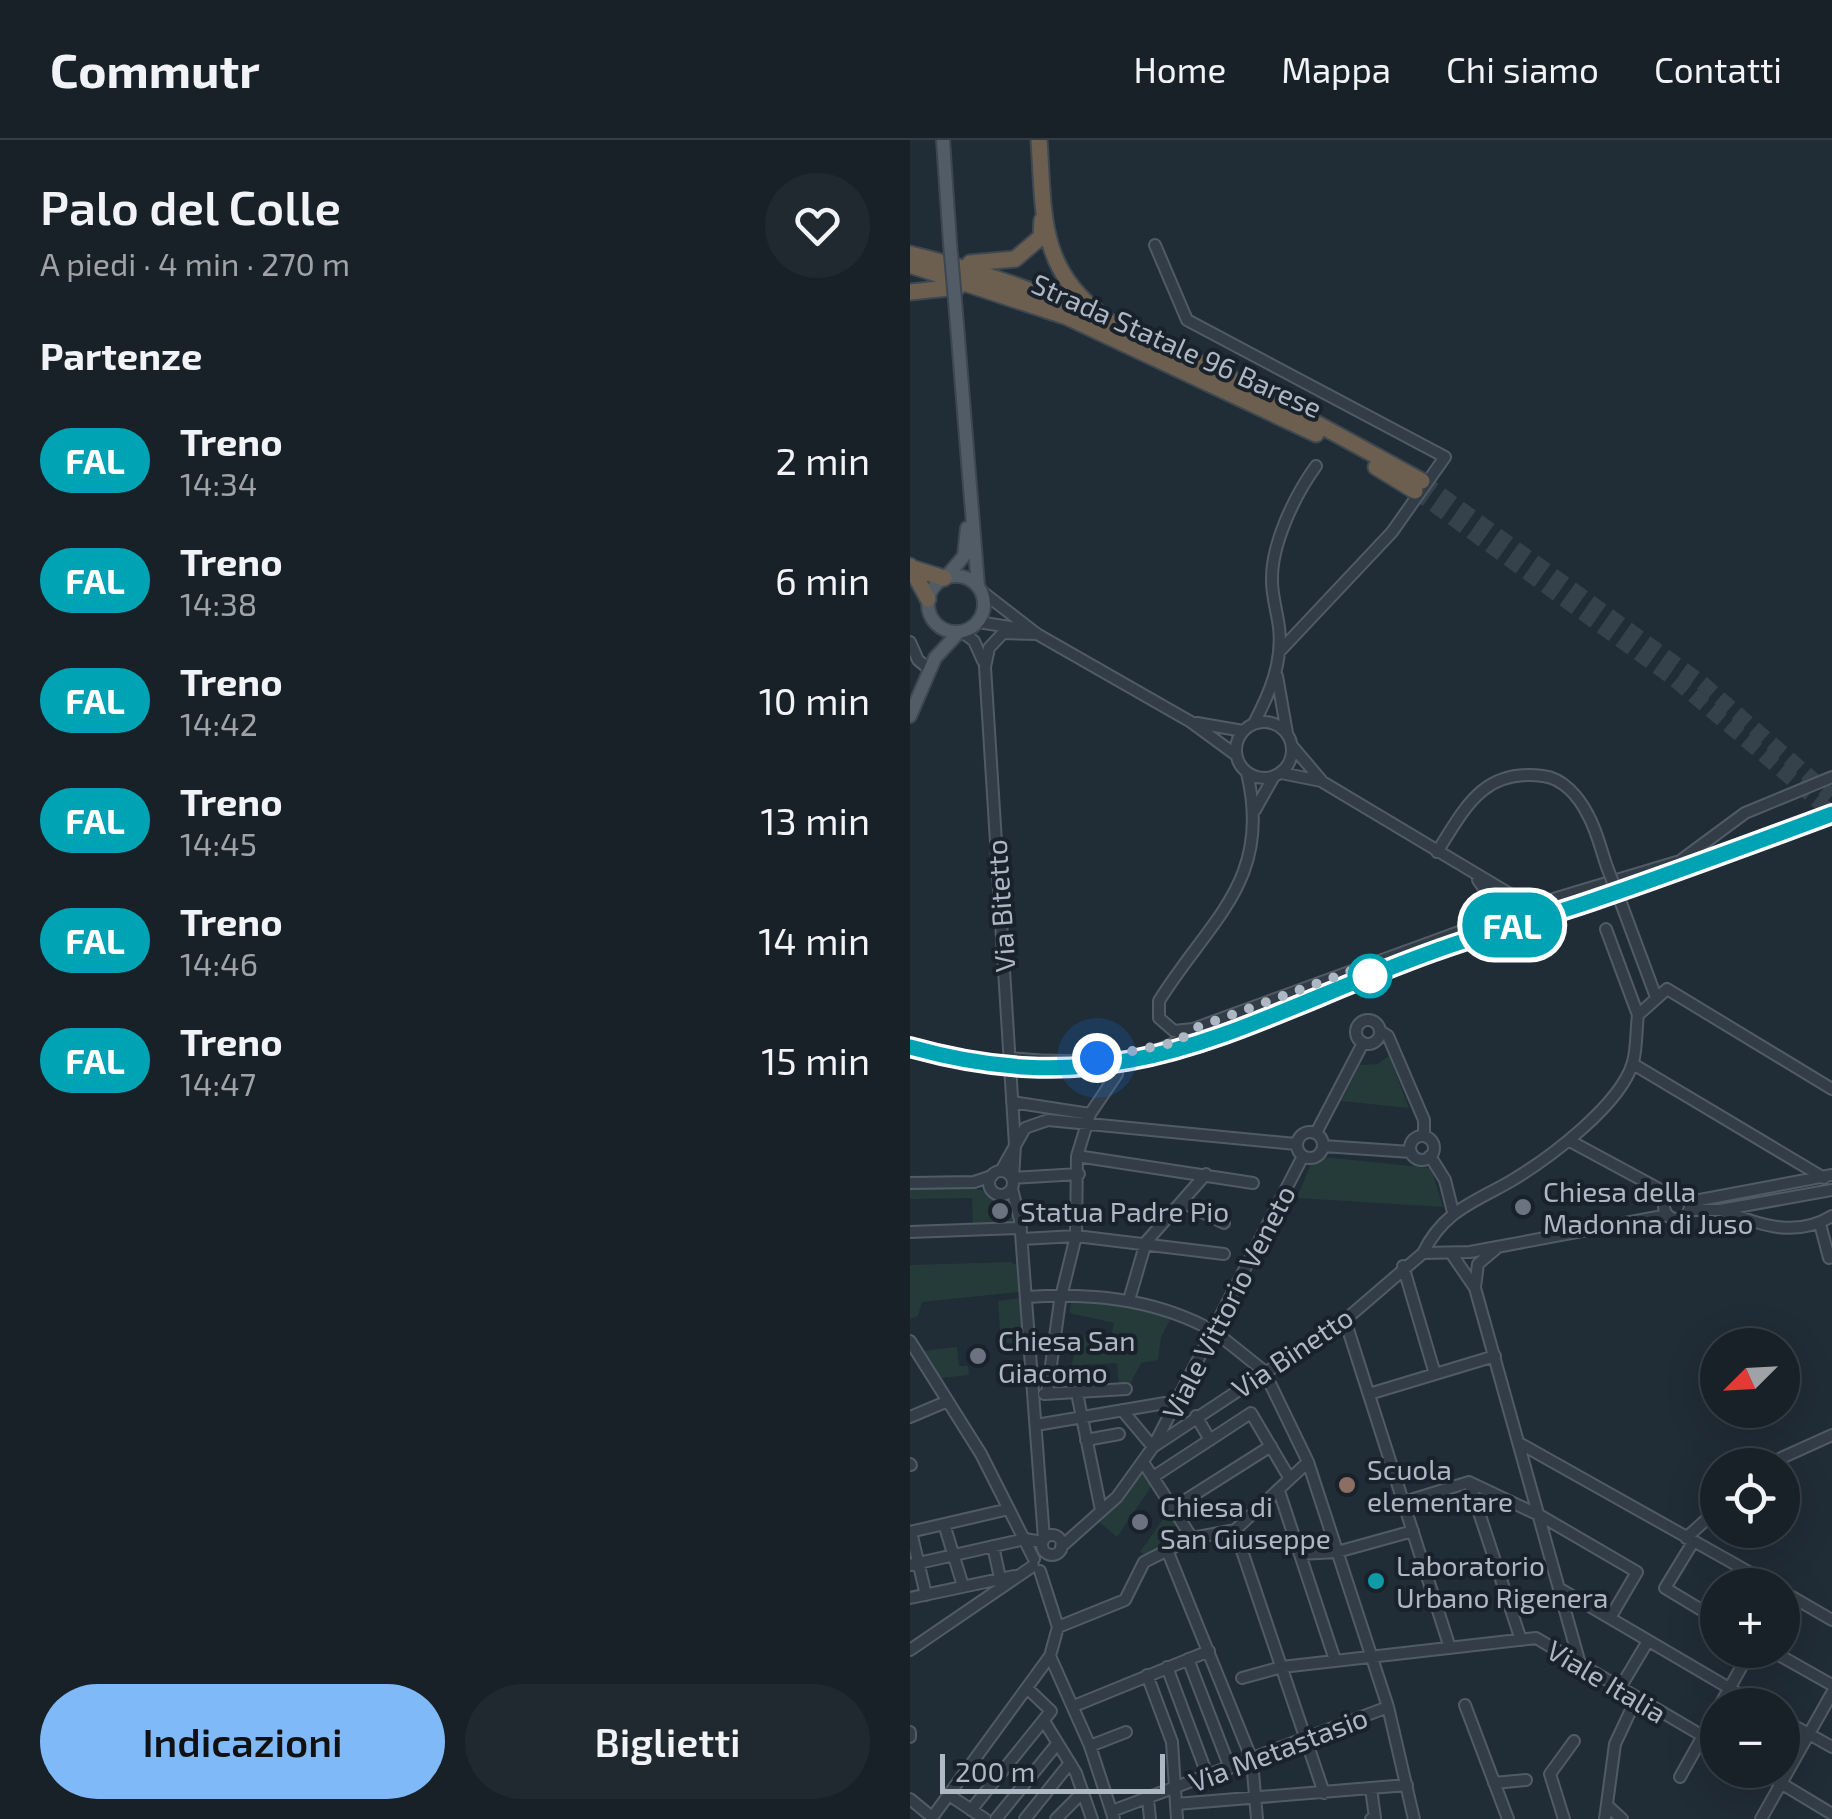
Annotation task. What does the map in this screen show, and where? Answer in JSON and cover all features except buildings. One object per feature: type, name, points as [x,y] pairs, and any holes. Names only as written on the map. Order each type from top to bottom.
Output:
[{"type":"highway","points":[[1038,140],[1044,206],[1055,264],[1063,281],[1114,324]]},
{"type":"highway","points":[[936,260],[979,264],[1016,258],[1040,237],[1044,206]]},
{"type":"highway","name":"Strada Statale 96 Barese","points":[[910,254],[1114,324],[1220,370],[1418,486],[1161,358],[997,292],[910,265]]},
{"type":"highway","points":[[910,292],[943,285],[997,292]]},
{"type":"highway","points":[[911,567],[945,578]]},
{"type":"highway","points":[[911,567],[928,599]]},
{"type":"main road","points":[[910,716],[941,649],[977,623],[984,606],[968,485],[944,140]]},
{"type":"main road","points":[[941,649],[928,599],[966,548],[968,485]]},
{"type":"main road","points":[[945,578],[963,577],[979,588]]},
{"type":"main road","points":[[937,626],[961,632]]},
{"type":"street","points":[[1154,245],[1187,320],[1445,457],[1392,532],[1279,652]]},
{"type":"street","points":[[1254,723],[1276,670],[1279,652],[1272,572],[1296,498],[1316,466]]},
{"type":"street","points":[[979,588],[1038,634],[1191,722],[1236,755],[1247,773],[1254,811],[1242,884],[1157,1004],[1165,1026],[1180,1032],[1530,906],[1680,860],[1745,813],[1832,777]]},
{"type":"street","points":[[986,661],[977,623],[1038,634]]},
{"type":"street","points":[[986,661],[1003,633],[1021,630]]},
{"type":"street","points":[[961,632],[979,647],[986,661]]},
{"type":"street","points":[[910,642],[918,660],[929,669]]},
{"type":"street","name":"Via Bitetto","points":[[986,661],[1015,1145],[1009,1187]]},
{"type":"street","points":[[1276,670],[1287,734],[1321,781],[1530,906]]},
{"type":"street","points":[[1191,722],[1243,730],[1254,723],[1272,723],[1287,734]]},
{"type":"street","points":[[1236,755],[1243,730]]},
{"type":"street","points":[[1254,811],[1290,761],[1292,746]]},
{"type":"street","points":[[1247,773],[1321,781]]},
{"type":"street","points":[[1437,852],[1468,804],[1503,776],[1525,773],[1552,777],[1572,791],[1588,814],[1656,997]]},
{"type":"street","points":[[1474,875],[1504,916]]},
{"type":"street","points":[[1475,926],[1484,916],[1488,892]]},
{"type":"street","points":[[1504,916],[1508,901],[1505,892]]},
{"type":"street","points":[[1424,1252],[1453,1212],[1508,1183],[1570,1140],[1632,1064],[1638,1015],[1606,929]]},
{"type":"street","points":[[1638,1015],[1667,989],[1832,1089]]},
{"type":"street","points":[[1363,1043],[1356,1033],[1361,1022],[1372,1020],[1388,1036],[1424,1120],[1424,1136],[1433,1144],[1430,1156],[1446,1184],[1453,1212]]},
{"type":"street","points":[[1010,1058],[1118,1057],[1178,1042],[1193,1029]]},
{"type":"street","points":[[1363,1043],[1375,1042],[1380,1032]]},
{"type":"street","points":[[1316,1132],[1363,1043]]},
{"type":"street","points":[[1632,1064],[1828,1177]]},
{"type":"street","points":[[1047,1394],[1062,1295],[1076,1236],[1077,1156],[1088,1119],[1117,1074]]},
{"type":"street","points":[[1012,1102],[1088,1119],[1296,1144],[1302,1133],[1316,1132]]},
{"type":"street","points":[[994,1178],[1025,1128],[1036,1122],[1088,1119]]},
{"type":"street","points":[[1316,1132],[1323,1146],[1411,1152],[1422,1159],[1430,1156]]},
{"type":"street","points":[[1411,1152],[1412,1142],[1424,1136]]},
{"type":"street","points":[[1570,1140],[1670,1195],[1682,1194],[1689,1206]]},
{"type":"street","name":"Viale Vittorio Veneto","points":[[1296,1144],[1303,1156],[1314,1158],[1323,1146]]},
{"type":"street","points":[[1077,1156],[1253,1183]]},
{"type":"street","name":"Viale Vittorio Veneto","points":[[1153,1447],[1303,1156]]},
{"type":"street","points":[[910,1184],[994,1178],[1009,1187],[1079,1174]]},
{"type":"street","points":[[1129,1300],[1146,1242],[1206,1174]]},
{"type":"street","points":[[1670,1195],[1664,1204],[1668,1215],[1682,1218],[1689,1206],[1828,1177]]},
{"type":"street","points":[[994,1178],[1009,1187],[1021,1229],[1043,1526],[1050,1543]]},
{"type":"street","points":[[1446,1184],[1458,1195],[1478,1196]]},
{"type":"street","points":[[1720,1210],[1832,1192]]},
{"type":"street","points":[[1184,1203],[1224,1223]]},
{"type":"street","points":[[1689,1206],[1720,1210],[1773,1228],[1820,1224],[1832,1216]]},
{"type":"street","name":"Via Binetto","points":[[1050,1543],[1072,1534],[1101,1510],[1153,1447],[1345,1320],[1424,1252],[1500,1247],[1668,1215]]},
{"type":"street","points":[[1820,1224],[1829,1258],[1832,1256]]},
{"type":"street","points":[[910,1232],[1021,1229],[1224,1254]]},
{"type":"street","points":[[1438,1230],[1448,1252],[1475,1288],[1522,1444],[1580,1664]]},
{"type":"street","points":[[1475,1288],[1478,1264],[1500,1247]]},
{"type":"street","points":[[1404,1266],[1435,1374]]},
{"type":"street","points":[[1026,1297],[1062,1295],[1129,1300],[1174,1311],[1204,1326]]},
{"type":"street","points":[[1345,1320],[1450,1648]]},
{"type":"street","points":[[1224,1339],[1264,1371],[1308,1462],[1388,1707],[1414,1819]]},
{"type":"street","points":[[910,1342],[1009,1510],[1058,1627],[1050,1656],[932,1818],[913,1796]]},
{"type":"street","points":[[1369,1394],[1495,1356]]},
{"type":"street","points":[[1033,1395],[1126,1389]]},
{"type":"street","points":[[1078,1398],[1101,1510]]},
{"type":"street","points":[[910,1417],[948,1401]]},
{"type":"street","points":[[1036,1426],[1165,1403]]},
{"type":"street","points":[[1122,1410],[1153,1447]]},
{"type":"street","points":[[1154,1477],[1251,1413],[1290,1479]]},
{"type":"street","points":[[1196,1416],[1210,1440]]},
{"type":"street","points":[[1086,1440],[1119,1434]]},
{"type":"street","points":[[1800,1450],[1832,1435]]},
{"type":"street","points":[[1522,1444],[1741,1568]]},
{"type":"street","points":[[1172,1508],[1271,1446]]},
{"type":"street","points":[[1143,1462],[1192,1538]]},
{"type":"street","points":[[1058,1627],[1125,1600],[1140,1565],[1167,1550],[1192,1538],[1235,1530],[1308,1462]]},
{"type":"street","points":[[1404,1502],[1469,1482],[1541,1516],[1637,1572],[1610,1618]]},
{"type":"street","points":[[1469,1482],[1521,1640]]},
{"type":"street","points":[[1279,1491],[1335,1660]]},
{"type":"street","points":[[926,1595],[914,1564],[911,1532],[1009,1510]]},
{"type":"street","points":[[944,1524],[963,1586]]},
{"type":"street","points":[[1700,1529],[1689,1540],[1664,1588],[1700,1609]]},
{"type":"street","points":[[1235,1530],[1324,1793]]},
{"type":"street","points":[[1300,1554],[1337,1552],[1413,1531]]},
{"type":"street","points":[[914,1564],[1024,1539],[1050,1543]]},
{"type":"street","points":[[910,1650],[1035,1565],[1050,1543]]},
{"type":"street","points":[[993,1546],[1000,1578]]},
{"type":"street","points":[[1167,1550],[1252,1760],[1257,1819]]},
{"type":"street","points":[[910,1598],[1020,1575]]},
{"type":"street","points":[[1562,1590],[1727,1688]]},
{"type":"street","points":[[1800,1602],[1832,1620]]},
{"type":"street","name":"Viale Italia","points":[[1242,1678],[1282,1667],[1536,1638],[1700,1735]]},
{"type":"street","points":[[1630,1712],[1625,1691],[1648,1641]]},
{"type":"street","points":[[1074,1706],[1209,1651]]},
{"type":"street","points":[[1050,1656],[1090,1746],[1113,1815]]},
{"type":"street","points":[[1188,1660],[1230,1768]]},
{"type":"street","points":[[1800,1666],[1832,1684]]},
{"type":"street","points":[[1167,1667],[1208,1776]]},
{"type":"street","points":[[1147,1675],[1172,1742],[1177,1819]]},
{"type":"street","points":[[971,1810],[1051,1711],[1028,1689]]},
{"type":"street","points":[[1800,1748],[1832,1693]]},
{"type":"street","points":[[1611,1817],[1615,1744],[1630,1712],[1645,1704]]},
{"type":"street","points":[[1465,1705],[1508,1819]]},
{"type":"street","name":"Via Metastasio","points":[[1113,1815],[1148,1798],[1388,1707]]},
{"type":"street","points":[[1044,1721],[1070,1763],[1092,1819]]},
{"type":"street","points":[[1800,1728],[1832,1748]]},
{"type":"street","points":[[1090,1746],[1126,1732]]},
{"type":"street","points":[[1680,1778],[1700,1740]]},
{"type":"street","points":[[1564,1819],[1550,1774],[1574,1741]]},
{"type":"street","points":[[996,1819],[1057,1744]]},
{"type":"street","points":[[1025,1819],[1070,1763]]},
{"type":"street","points":[[1494,1784],[1526,1780]]},
{"type":"street","points":[[1176,1804],[1407,1784]]},
{"type":"street","points":[[1371,1788],[1375,1818],[1371,1819]]},
{"type":"street","points":[[1760,1819],[1778,1788]]},
{"type":"street","points":[[1789,1788],[1832,1814]]},
{"type":"street","points":[[1060,1817],[1083,1792]]},
{"type":"street","points":[[948,1795],[985,1819]]},
{"type":"street","points":[[1148,1798],[1150,1819]]},
{"type":"green space","points":[[1389,1056],[1409,1108],[1341,1101],[1360,1065],[1377,1064]]},
{"type":"green space","points":[[1314,1156],[1431,1168],[1443,1207],[1297,1198]]},
{"type":"green space","points":[[944,1187],[998,1196],[1011,1212],[1014,1225],[973,1226],[972,1198],[910,1199],[910,1188]]},
{"type":"green space","points":[[1011,1262],[1018,1266],[1019,1292],[922,1302],[918,1316],[910,1319],[910,1265]]},
{"type":"green space","points":[[1020,1298],[1022,1341],[1001,1344],[998,1301]]},
{"type":"green space","points":[[1072,1299],[1173,1314],[1161,1337],[1158,1360],[1141,1363],[1130,1384],[1119,1386],[1117,1363],[1081,1365],[1081,1378],[1068,1379],[1078,1339],[1083,1340],[1085,1334],[1099,1337],[1098,1343],[1109,1345],[1114,1323],[1069,1313]]},
{"type":"green space","points":[[957,1347],[959,1366],[968,1366],[969,1375],[941,1378],[923,1351]]},
{"type":"green space","points":[[1142,1472],[1151,1487],[1117,1537],[1098,1521]]},
{"type":"green space","points":[[1168,1512],[1181,1537],[1147,1556],[1140,1552]]},
{"type":"tunnel","points":[[1422,481],[1701,682],[1832,796]]},
{"type":"tunnel","points":[[1415,491],[1674,679],[1832,813]]},
{"type":"railway","points":[[910,1047],[986,1063],[1055,1068],[1119,1062],[1180,1049],[1432,952],[1597,899],[1832,814]]},
{"type":"train","name":"FAL","points":[[910,1047],[981,1064],[1028,1069],[1116,1065],[1160,1056],[1296,1010],[1433,951],[1595,900],[1832,814]]},
{"type":"place","name":"Chiesa della Madonna di Juso","points":[[1523,1207]]},
{"type":"place","name":"Statua Padre Pio","points":[[1000,1211]]},
{"type":"place","name":"Chiesa San Giacomo","points":[[978,1356]]},
{"type":"place","name":"Scuola elementare","points":[[1347,1485]]},
{"type":"place","name":"Chiesa di San Giuseppe","points":[[1140,1522]]},
{"type":"place","name":"Laboratorio Urbano Rigenera","points":[[1376,1581]]},
{"type":"route","points":[[1097,1058],[1145,1052],[1178,1042],[1193,1029],[1370,964],[1370,976]]}]
